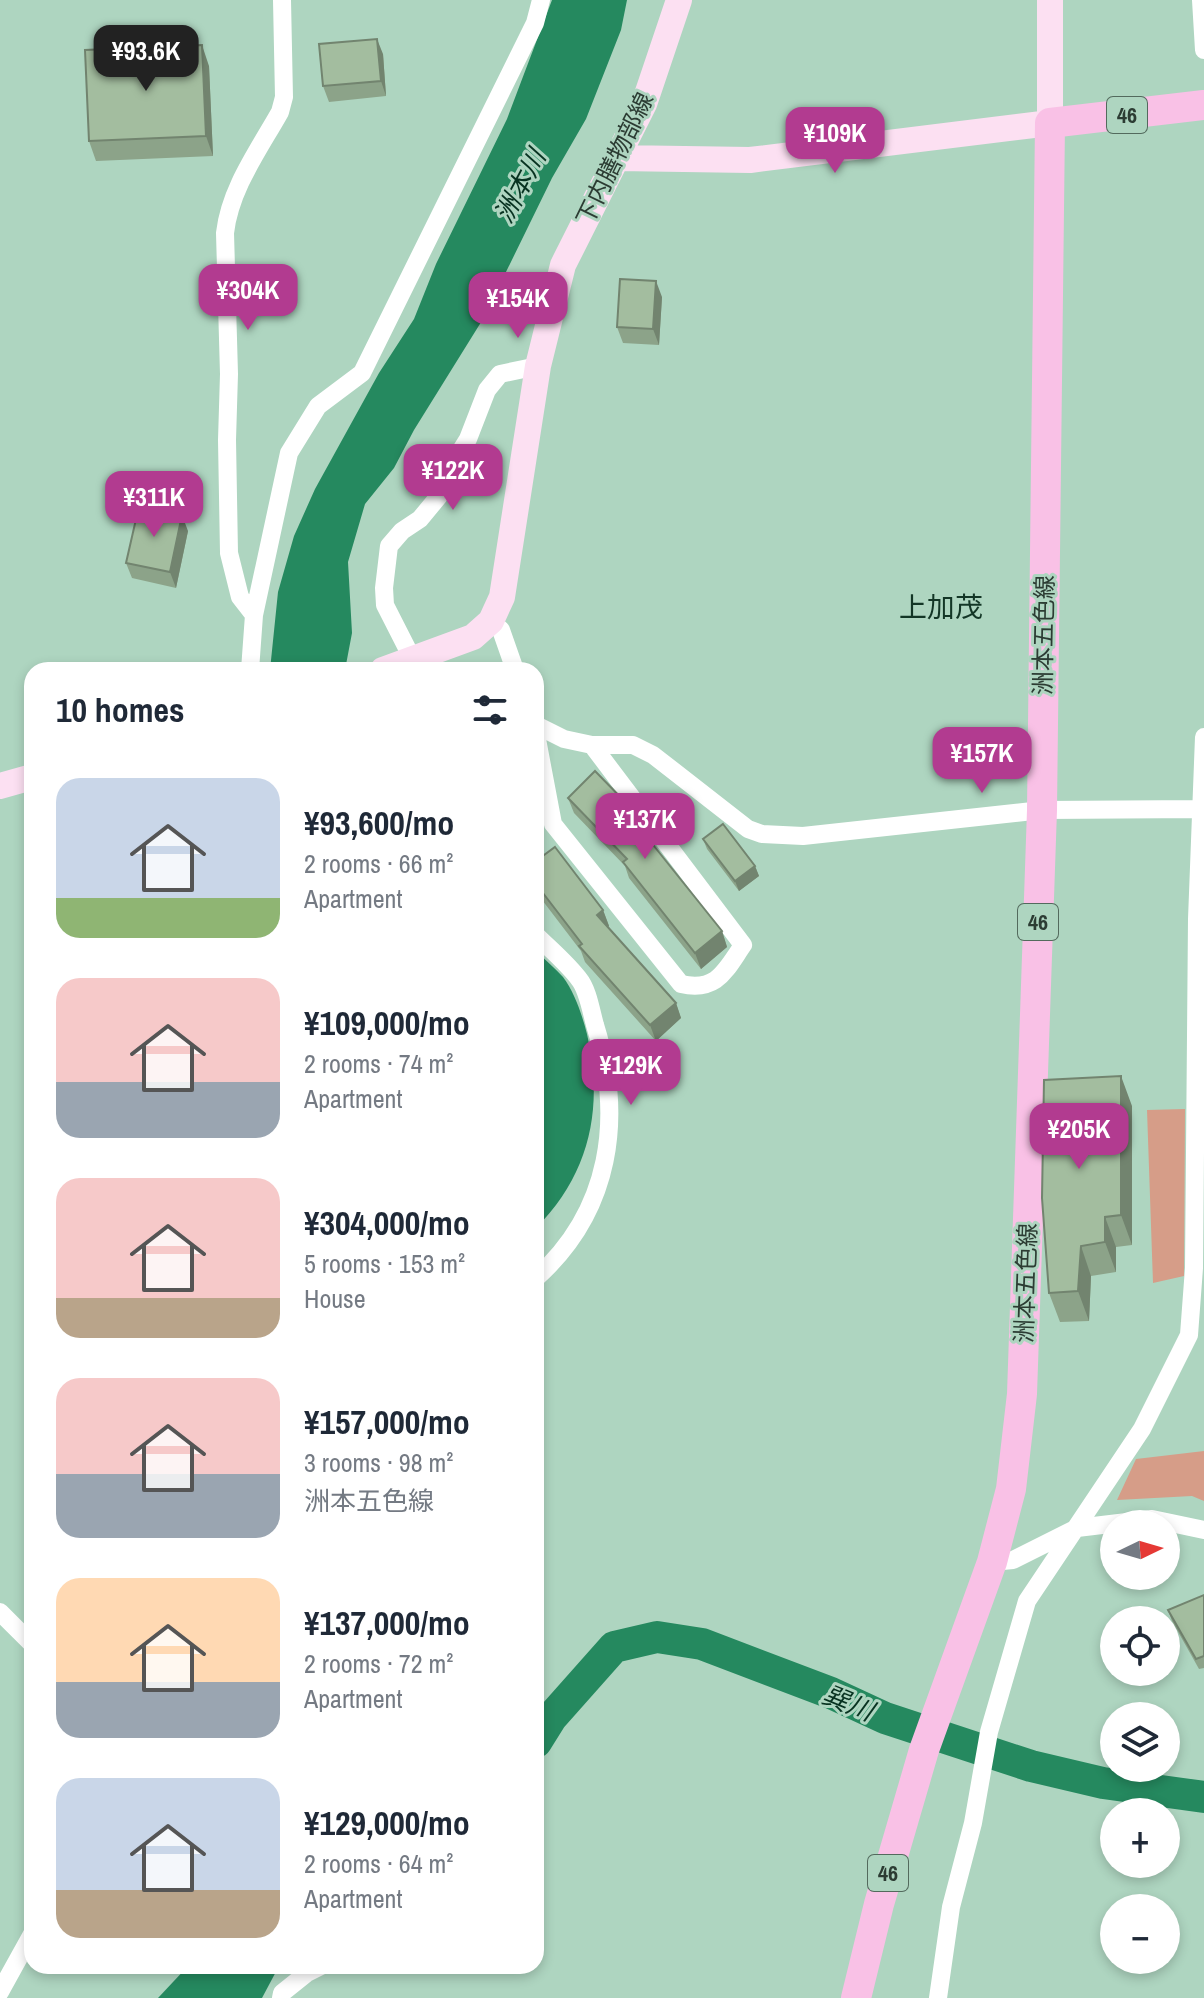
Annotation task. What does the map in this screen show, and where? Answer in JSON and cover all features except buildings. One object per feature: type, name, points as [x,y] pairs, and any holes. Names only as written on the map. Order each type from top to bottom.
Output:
[{"type":"main road","name":"下内膳物部線","points":[[491,621],[502,597],[507,574],[538,366],[563,265],[644,104],[679,0]]},
{"type":"main road","points":[[618,158],[750,160],[1050,123],[1050,0]]},
{"type":"main road","name":"46","points":[[1050,123],[1204,105]]},
{"type":"main road","name":"洲本五色線","points":[[856,1998],[879,1904],[924,1750],[992,1562],[1011,1489],[1022,1394],[1042,810],[1050,123]]},
{"type":"main road","points":[[407,662],[473,637],[491,621]]},
{"type":"main road","points":[[0,786],[24,779]]},
{"type":"street","points":[[254,615],[240,597],[229,553],[225,233],[227,214],[235,193],[280,112],[284,97],[282,0]]},
{"type":"street","points":[[251,662],[254,615],[289,453],[318,406],[362,373],[535,23],[541,0]]},
{"type":"street","points":[[1201,0],[1204,50]]},
{"type":"street","points":[[413,660],[385,605],[389,546],[402,531],[420,519],[439,496],[451,466],[468,439],[487,390],[500,374],[538,366]]},
{"type":"street","points":[[491,621],[501,630],[512,662]]},
{"type":"street","points":[[544,729],[564,739],[592,745],[633,745],[653,755],[748,829],[762,834],[803,836],[1042,810],[1202,809]]},
{"type":"street","points":[[938,1998],[951,1907],[973,1823],[989,1732],[1027,1601],[1142,1429],[1196,1338],[1197,919],[1204,737]]},
{"type":"street","points":[[544,776],[553,824],[681,984],[699,988],[719,979],[743,945],[592,745]]},
{"type":"street","points":[[544,943],[581,981],[601,1045],[611,1126],[606,1163],[577,1231],[557,1259],[544,1271]]},
{"type":"street","points":[[992,1562],[1013,1560],[1077,1528],[1152,1519],[1204,1530]]},
{"type":"street","points":[[0,1612],[24,1636]]},
{"type":"street","points":[[0,1992],[24,1948]]},
{"type":"street","points":[[281,1998],[282,1993],[306,1974]]},
{"type":"shaded area","points":[[1185,1109],[1184,1276],[1153,1283],[1147,1110]]},
{"type":"shaded area","points":[[1204,1451],[1204,1501],[1192,1496],[1117,1500],[1136,1459]]},
{"type":"water","name":"洲本川","points":[[552,0],[627,0],[621,30],[586,119],[552,178],[483,319],[394,468],[365,504],[348,562],[352,633],[347,662],[271,662],[278,592],[294,536],[315,489],[379,373],[414,319],[436,264],[507,119]]},
{"type":"water","points":[[544,959],[563,977],[575,997],[587,1034],[594,1088],[593,1113],[580,1162],[544,1219]]},
{"type":"water","points":[[180,1974],[275,1974],[262,1998],[158,1998]]},
{"type":"waterway","name":"巽川","points":[[544,1729],[614,1647],[657,1637],[702,1644],[831,1693],[885,1718],[1031,1766],[1103,1783],[1204,1797]]},
{"type":"district","name":"上加茂","points":[[941,607]]}]
